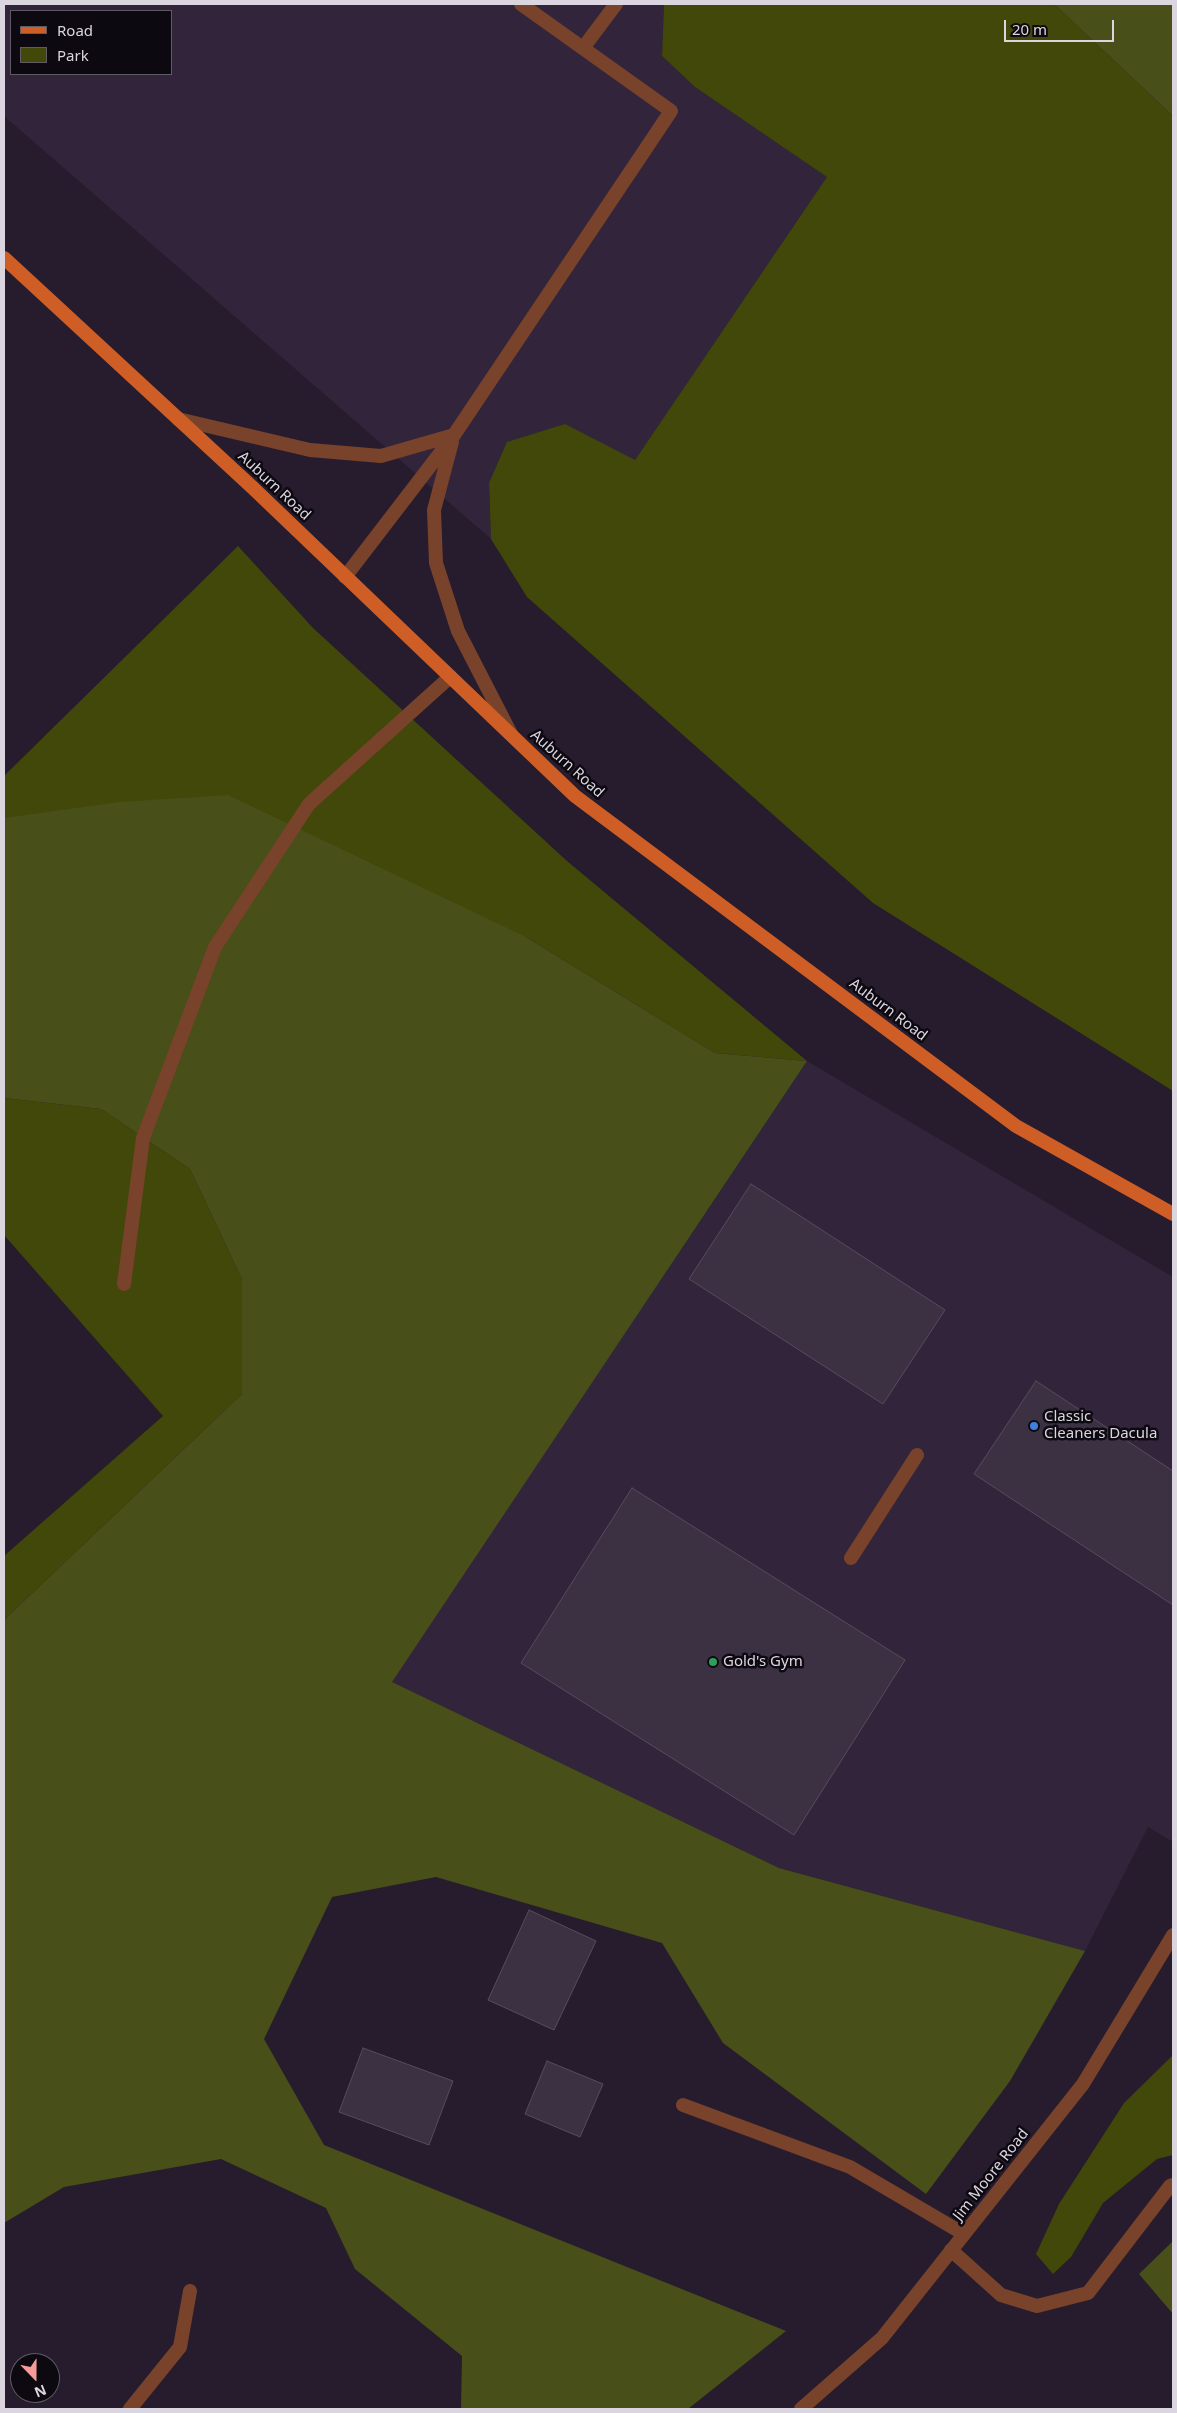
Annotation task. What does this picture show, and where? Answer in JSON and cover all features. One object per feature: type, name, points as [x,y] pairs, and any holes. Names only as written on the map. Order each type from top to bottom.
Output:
[{"type":"main road","name":"Auburn Road","points":[[4,258],[178,419],[575,796],[1016,1126],[1173,1214]]},
{"type":"street","points":[[345,577],[454,435],[671,111],[521,4]]},
{"type":"street","points":[[583,48],[616,4]]},
{"type":"street","points":[[178,419],[310,450],[381,456],[454,435]]},
{"type":"street","points":[[454,435],[434,510],[436,563],[458,631],[512,737]]},
{"type":"street","points":[[124,1284],[143,1138],[215,947],[309,804],[450,677]]},
{"type":"street","points":[[851,1558],[917,1455]]},
{"type":"street","name":"Jim Moore Road","points":[[801,2409],[882,2338],[1083,2084],[1173,1935]]},
{"type":"street","points":[[683,2105],[850,2167],[964,2234]]},
{"type":"street","points":[[951,2250],[1001,2295],[1037,2306],[1088,2293],[1170,2186],[1173,2185]]},
{"type":"street","points":[[130,2409],[180,2347],[190,2291]]},
{"type":"shaded area","points":[[4,4],[664,4],[662,56],[695,87],[828,177],[635,460],[489,483],[491,539],[4,116]]},
{"type":"shaded area","points":[[807,1061],[1173,1277],[1173,1842],[1148,1827],[1085,1951],[779,1868],[391,1682]]},
{"type":"green space","points":[[664,4],[1054,4],[1173,116],[1173,1091],[873,903],[527,597],[491,539],[489,483],[507,442],[565,424],[635,460],[827,177],[695,87],[662,56]]},
{"type":"green space","points":[[1054,4],[1173,4],[1173,116]]},
{"type":"green space","points":[[238,546],[313,628],[567,861],[807,1061],[715,1053],[526,937],[4,818],[4,776]]},
{"type":"green space","points":[[228,795],[526,937],[715,1053],[807,1061],[392,1682],[779,1868],[1085,1951],[1010,2081],[926,2194],[723,2043],[662,1943],[436,1877],[332,1897],[264,2039],[324,2145],[786,2331],[688,2409],[461,2409],[462,2356],[355,2269],[326,2208],[221,2159],[64,2187],[4,2223],[4,1620],[242,1394],[242,1279],[190,1169],[101,1109],[4,1098],[4,818],[119,802]]},
{"type":"green space","points":[[4,1098],[101,1109],[190,1169],[242,1279],[242,1394],[4,1620],[4,1556],[163,1416],[4,1235]]},
{"type":"green space","points":[[1173,2055],[1173,2155],[1157,2159],[1103,2203],[1071,2257],[1053,2274],[1036,2254],[1059,2204],[1124,2103]]},
{"type":"green space","points":[[1173,2241],[1173,2314],[1139,2274]]},
{"type":"building","points":[[751,1184],[945,1310],[883,1404],[689,1279]]},
{"type":"building","points":[[1036,1381],[1173,1471],[1173,1605],[974,1474]]},
{"type":"building","name":"Gold's Gym","points":[[632,1488],[905,1660],[794,1835],[521,1663]]},
{"type":"building","points":[[529,1910],[596,1941],[554,2030],[488,2000]]},
{"type":"building","points":[[363,2048],[453,2081],[429,2145],[339,2112]]},
{"type":"building","points":[[547,2061],[603,2084],[580,2137],[525,2114]]},
{"type":"place","name":"Classic Cleaners Dacula","points":[[1034,1426]]},
{"type":"place","name":"Gold's Gym","points":[[713,1662]]}]
